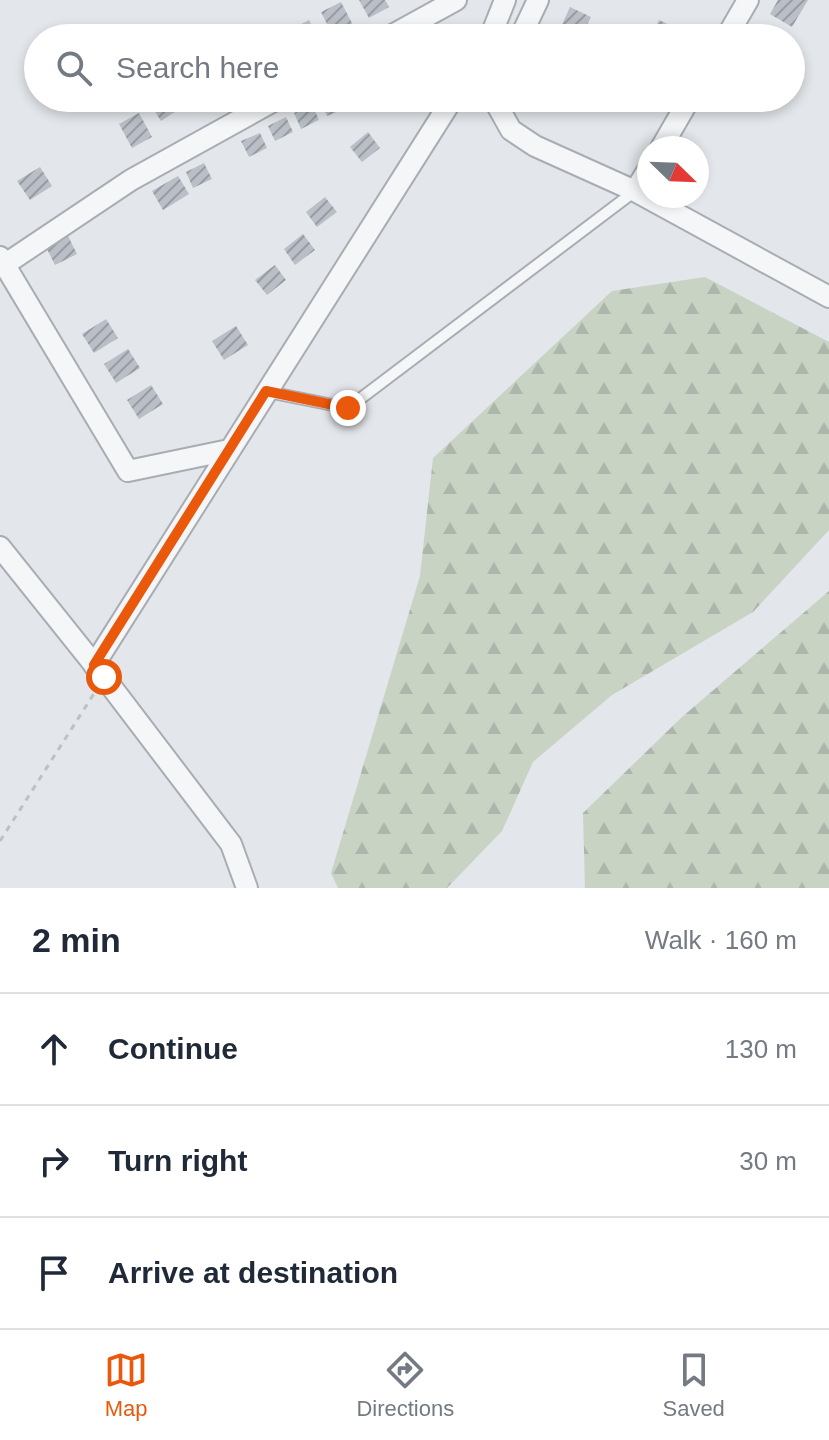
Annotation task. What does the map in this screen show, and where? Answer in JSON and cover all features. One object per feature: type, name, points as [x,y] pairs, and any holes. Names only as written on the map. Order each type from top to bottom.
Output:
[{"type":"street","points":[[412,24],[456,0]]},
{"type":"street","points":[[496,24],[505,0]]},
{"type":"street","points":[[527,24],[538,0]]},
{"type":"street","points":[[734,24],[748,0]]},
{"type":"street","points":[[229,450],[128,471],[2,261],[131,180],[254,112]]},
{"type":"street","points":[[99,671],[229,450],[444,112]]},
{"type":"street","points":[[501,112],[511,130],[535,146],[635,191],[829,297]]},
{"type":"street","points":[[668,136],[682,112]]},
{"type":"street","points":[[0,547],[231,844],[247,888]]},
{"type":"lane","points":[[266,391],[348,408],[635,191]]},
{"type":"path","points":[[0,841],[99,671]]},
{"type":"green space","points":[[705,277],[829,342],[829,530],[753,612],[612,695],[533,762],[502,831],[447,888],[338,888],[331,873],[420,576],[433,458],[612,291]]},
{"type":"green space","points":[[829,591],[829,888],[585,888],[583,813],[682,717]]},
{"type":"building","points":[[359,0],[385,0],[389,7],[369,18]]},
{"type":"building","points":[[778,0],[808,0],[794,24],[787,24],[770,14]]},
{"type":"building","points":[[341,2],[352,24],[327,24],[321,12]]},
{"type":"building","points":[[570,7],[591,17],[588,24],[562,24]]},
{"type":"building","points":[[155,112],[175,112],[161,121]]},
{"type":"building","points":[[316,112],[319,120],[301,129],[294,113]]},
{"type":"building","points":[[139,113],[152,137],[132,148],[119,124]]},
{"type":"building","points":[[286,117],[293,132],[275,141],[268,126]]},
{"type":"building","points":[[368,132],[380,148],[362,162],[350,147]]},
{"type":"building","points":[[260,133],[267,148],[249,157],[241,141]]},
{"type":"building","points":[[204,163],[212,179],[193,188],[186,172]]},
{"type":"building","points":[[40,167],[52,186],[30,200],[17,181]]},
{"type":"building","points":[[178,176],[189,194],[163,210],[152,191]]},
{"type":"building","points":[[325,197],[337,212],[317,227],[306,212]]},
{"type":"building","points":[[303,234],[315,250],[295,265],[284,249]]},
{"type":"building","points":[[68,236],[77,254],[55,265],[46,247]]},
{"type":"building","points":[[275,265],[286,280],[267,295],[255,280]]},
{"type":"building","points":[[106,319],[118,338],[94,353],[82,334]]},
{"type":"building","points":[[236,326],[248,345],[224,360],[212,341]]},
{"type":"building","points":[[128,349],[140,368],[116,383],[104,364]]},
{"type":"building","points":[[151,385],[163,404],[139,419],[127,400]]},
{"type":"route","points":[[104,677],[94,665],[266,391],[348,408]]}]
